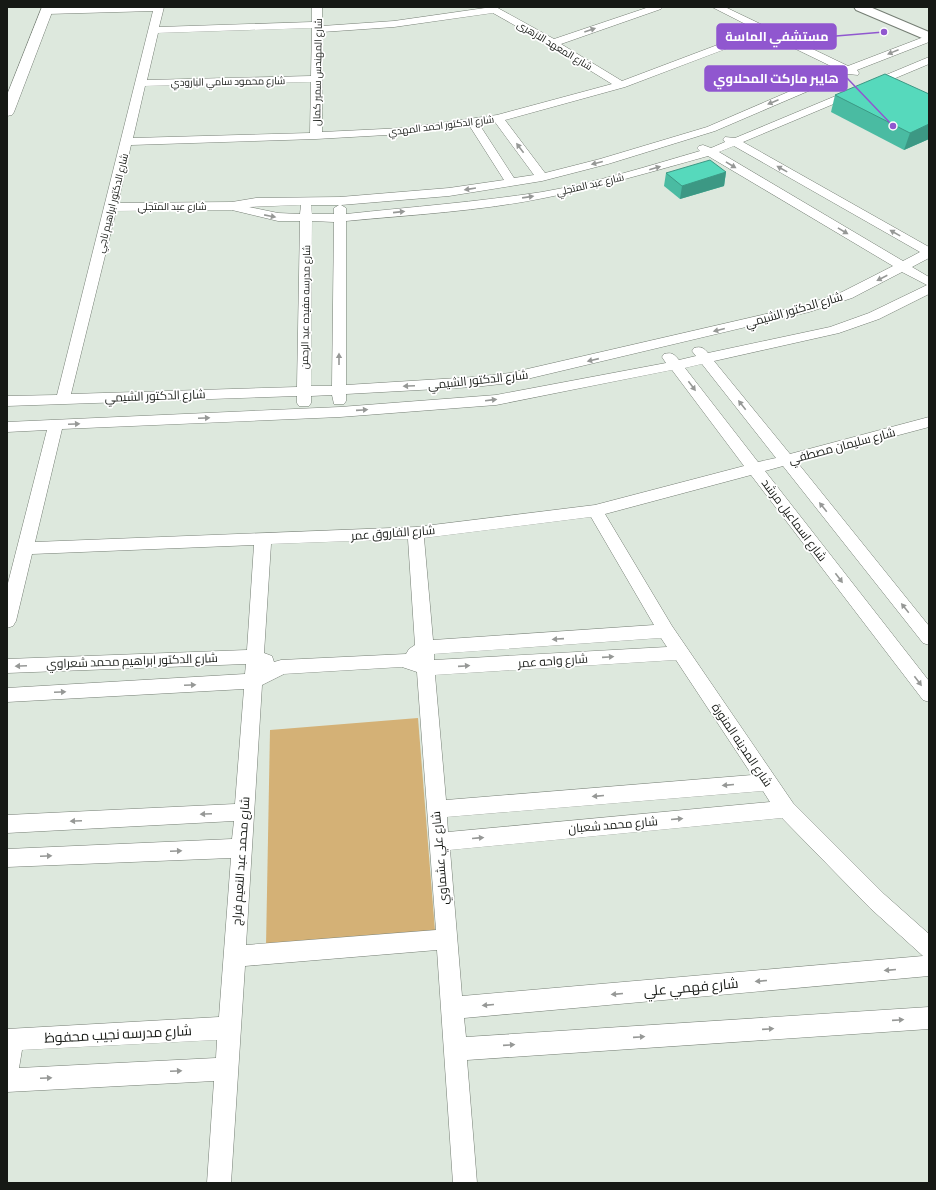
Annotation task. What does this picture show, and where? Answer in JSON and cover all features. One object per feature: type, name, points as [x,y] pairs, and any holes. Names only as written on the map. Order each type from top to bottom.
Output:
[{"type":"main road","points":[[860,7],[929,37]]},
{"type":"street","name":"شارع المهندس سمير كمال","points":[[316,136],[317,7]]},
{"type":"street","points":[[542,37],[629,7]]},
{"type":"street","points":[[553,43],[658,7]]},
{"type":"street","points":[[717,7],[887,89]]},
{"type":"street","points":[[7,112],[48,9],[159,8]]},
{"type":"street","name":"شارع الدكتور ابراهيم ناجي","points":[[62,398],[112,207],[126,142],[156,26],[159,8]]},
{"type":"street","points":[[156,26],[410,23],[491,8]]},
{"type":"street","name":"شارع المعهد الازهرى","points":[[491,8],[553,43],[621,85]]},
{"type":"street","name":"شارع الدكتور احمد المهدي","points":[[126,142],[316,136],[404,131],[473,123],[498,118],[621,85],[766,30]]},
{"type":"street","name":"شارع عبد المتجلي","points":[[112,207],[232,206],[256,202],[340,200],[449,192],[542,177],[604,162],[686,138],[711,129],[929,37]]},
{"type":"street","name":"شارع عبد المتجلي","points":[[232,206],[278,217],[340,218],[462,206],[543,195],[621,177],[710,152],[736,143],[873,82],[929,60]]},
{"type":"street","name":"شارع محمود سامي البارودي","points":[[142,79],[316,75]]},
{"type":"street","points":[[498,118],[542,177]]},
{"type":"street","points":[[473,123],[511,182]]},
{"type":"street","points":[[711,129],[929,252]]},
{"type":"street","points":[[686,138],[929,282]]},
{"type":"street","points":[[340,200],[340,412]]},
{"type":"street","name":"شارع مدرسه مفيده عبد الرحمن","points":[[304,413],[306,201]]},
{"type":"street","name":"شارع الدكتور الشيمي","points":[[7,401],[62,398],[304,392],[474,382],[510,378],[809,308],[847,295],[903,267],[929,252]]},
{"type":"street","name":"شارع الدكتور الشيمي","points":[[7,427],[340,412],[496,400],[676,365],[834,330],[874,316],[929,289]]},
{"type":"street","points":[[688,337],[929,638]]},
{"type":"street","name":"شارع اسماعيل مرشد","points":[[659,344],[929,695]]},
{"type":"street","name":"شارع سليمان مصطفي","points":[[755,469],[929,422]]},
{"type":"street","points":[[7,621],[56,424]]},
{"type":"street","name":"شارع الفاروق عمر","points":[[25,548],[416,533],[595,511],[755,469]]},
{"type":"street","name":"شارع المدينه المنورة","points":[[595,511],[666,631],[766,782],[786,809],[877,901],[929,948]]},
{"type":"street","name":"شارع علي عشماوي","points":[[416,533],[465,1183]]},
{"type":"street","name":"شارع محمد عبد النعيم فراج","points":[[219,1183],[263,540]]},
{"type":"street","name":"شارع واحه عمر","points":[[424,648],[666,631]]},
{"type":"street","points":[[403,660],[424,648]]},
{"type":"street","name":"شارع واحه عمر","points":[[425,668],[682,653]]},
{"type":"street","points":[[256,657],[281,667]]},
{"type":"street","name":"شارع الدكتور ابراهيم محمد شعراوي","points":[[7,666],[256,657]]},
{"type":"street","points":[[7,695],[254,681],[281,667],[403,660],[425,668]]},
{"type":"street","points":[[436,809],[766,782]]},
{"type":"street","name":"شارع محمد شعبان","points":[[439,842],[786,809]]},
{"type":"street","points":[[7,824],[245,812]]},
{"type":"street","points":[[7,858],[242,848]]},
{"type":"street","points":[[235,956],[447,939]]},
{"type":"street","name":"شارع فهمي علي","points":[[453,1008],[929,966]]},
{"type":"street","points":[[456,1049],[929,1018]]},
{"type":"street","name":"شارع مدرسه نجيب محفوظ","points":[[10,1040],[230,1028]]},
{"type":"street","points":[[7,1072],[10,1040]]},
{"type":"street","points":[[7,1080],[227,1069]]},
{"type":"shaded area","points":[[418,718],[435,931],[266,946],[270,730]]},
{"type":"building","points":[[885,74],[929,94],[929,124],[910,133],[835,95]]},
{"type":"building","points":[[710,160],[726,172],[682,186],[666,173]]},
{"type":"place","name":"مستشفي الماسة","points":[[884,32]]},
{"type":"place","name":"هايبر ماركت المحلاوي","points":[[893,126]]}]
